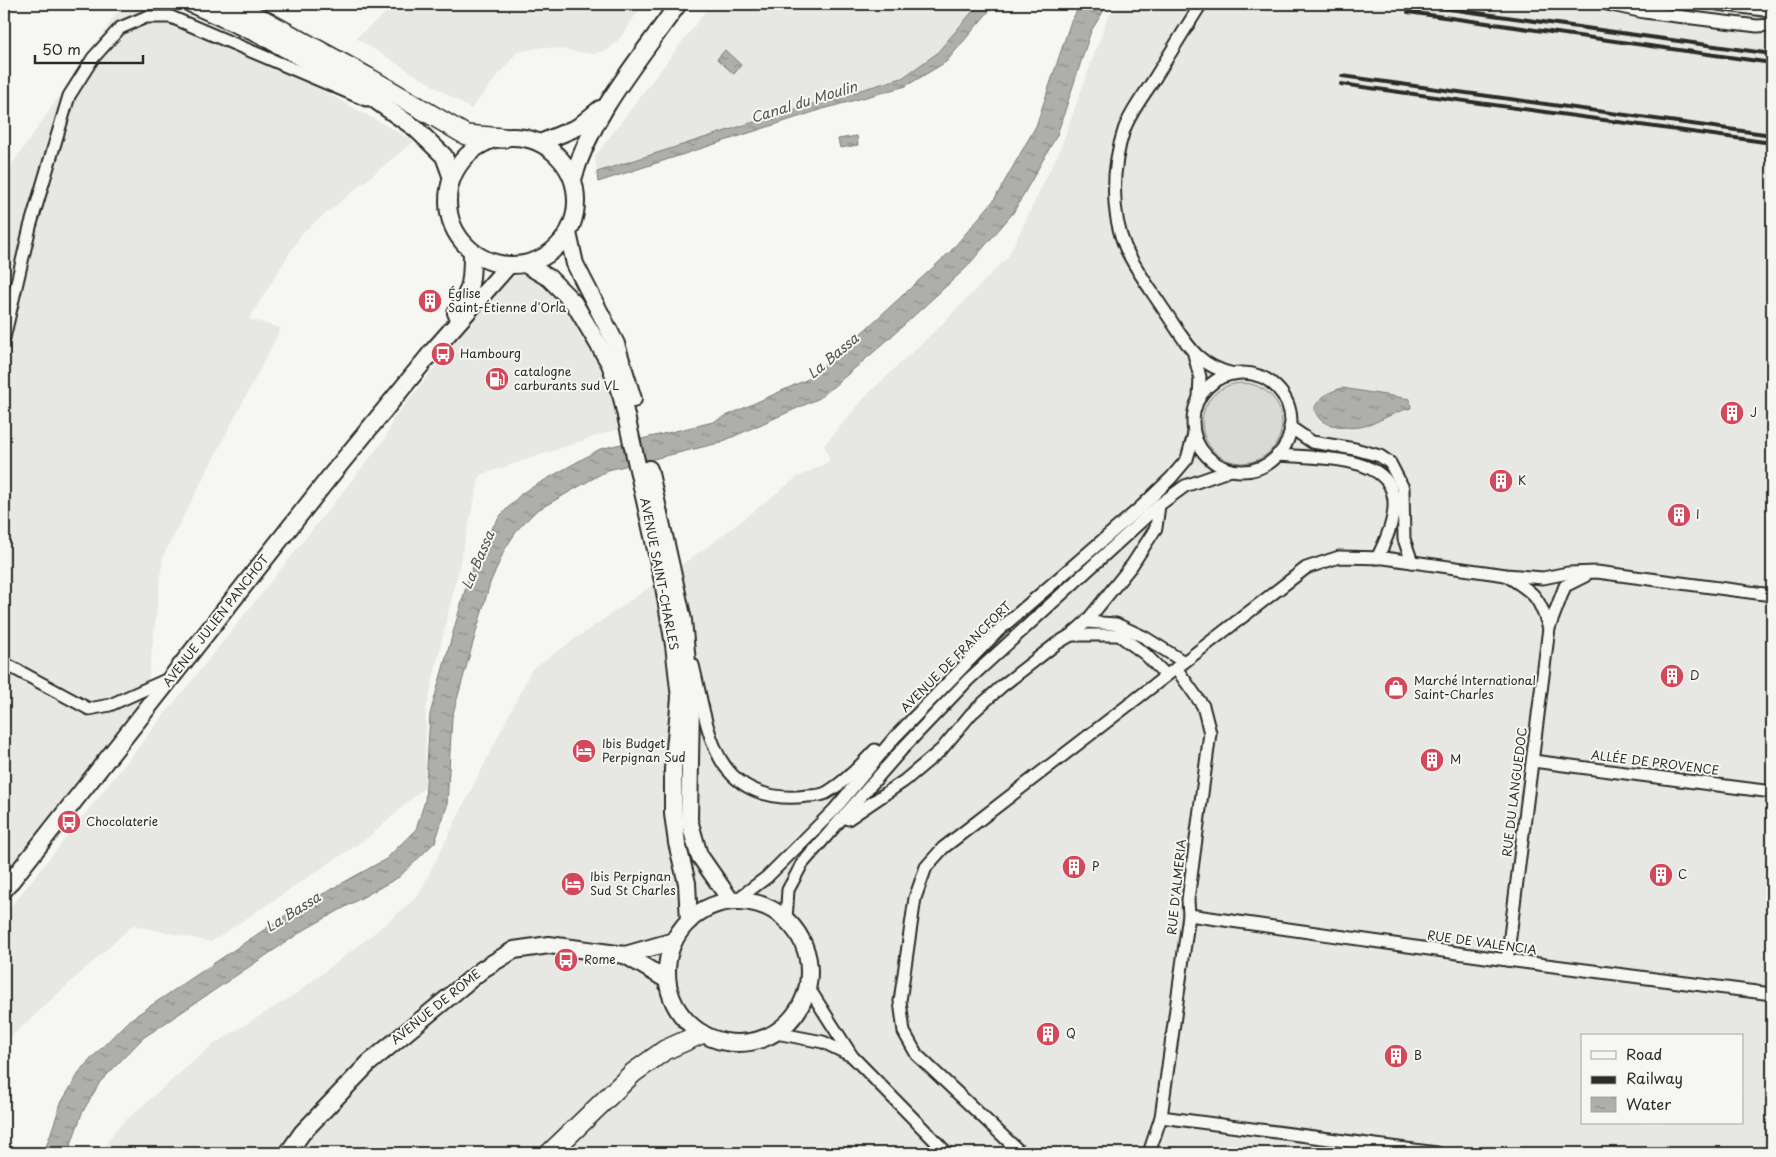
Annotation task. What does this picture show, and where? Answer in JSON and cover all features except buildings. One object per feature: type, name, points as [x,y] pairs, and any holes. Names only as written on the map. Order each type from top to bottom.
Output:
[{"type":"main road","points":[[226,4],[264,21],[368,77],[466,135],[503,138]]},
{"type":"main road","points":[[550,1153],[633,1073],[666,1050],[701,1034]]},
{"type":"street","points":[[191,4],[262,36],[365,93],[415,128],[444,156],[452,178]]},
{"type":"street","points":[[573,179],[560,158],[540,143],[522,138],[503,138],[482,145],[464,158],[452,178],[448,197],[450,218],[458,236],[472,252],[489,262],[508,266],[525,264],[550,254],[568,233],[576,207],[573,179],[581,151],[607,103],[678,4]]},
{"type":"street","points":[[1199,398],[1200,377],[1194,354],[1126,249],[1118,223],[1114,189],[1118,153],[1125,128],[1201,4]]},
{"type":"street","points":[[1607,4],[1654,13],[1758,26],[1772,25]]},
{"type":"street","points":[[1718,4],[1772,11]]},
{"type":"street","points":[[4,338],[30,228],[69,96],[93,58],[120,28],[146,17],[171,17],[387,108]]},
{"type":"street","points":[[540,143],[578,127],[607,103]]},
{"type":"street","name":"AVENUE SAINT-CHARLES","points":[[568,233],[575,264],[616,344],[644,472],[682,620],[691,705],[689,820],[699,855],[733,901]]},
{"type":"street","name":"AVENUE JULIEN PANCHOT","points":[[431,354],[469,294],[472,275],[472,252]]},
{"type":"street","name":"AVENUE SAINT-CHARLES","points":[[525,264],[549,278],[574,303],[610,364],[634,426]]},
{"type":"street","name":"AVENUE JULIEN PANCHOT","points":[[4,890],[328,478],[431,354],[508,266]]},
{"type":"street","points":[[1194,354],[1218,371],[1256,376],[1276,388],[1288,408],[1290,427],[1284,447],[1277,455],[1256,469],[1231,470],[1218,465],[1199,446],[1194,434],[1194,410],[1199,398],[1208,387],[1220,378],[1234,374]]},
{"type":"street","points":[[1290,427],[1312,442],[1380,456],[1390,463],[1403,488],[1404,539],[1412,562]]},
{"type":"street","name":"AVENUE DE FRANCFORT","points":[[733,901],[767,877],[834,810],[894,738],[971,657],[1142,507],[1171,478],[1187,459],[1194,434]]},
{"type":"street","points":[[1277,455],[1314,457],[1362,465],[1382,474],[1390,484],[1395,498],[1390,534],[1376,558]]},
{"type":"street","name":"AVENUE DE FRANCFORT","points":[[786,920],[788,890],[802,864],[838,826],[904,747],[968,680],[1159,505],[1185,486],[1231,470]]},
{"type":"street","name":"AVENUE SAINT-CHARLES","points":[[644,472],[674,645],[680,698],[673,769],[673,814],[677,843],[687,883],[689,921]]},
{"type":"street","points":[[838,826],[904,781],[941,750],[971,714],[1002,686],[1086,622],[1132,565],[1156,528],[1159,505]]},
{"type":"street","points":[[1021,1153],[917,1055],[904,1032],[900,1001],[915,898],[926,867],[943,848],[1306,568],[1339,557],[1376,558],[1543,578],[1568,573],[1596,572],[1772,595]]},
{"type":"street","name":"RUE DU LANGUEDOC","points":[[1507,960],[1549,628],[1565,586],[1576,578],[1596,572]]},
{"type":"street","name":"RUE DU LANGUEDOC","points":[[1506,575],[1526,588],[1542,604],[1549,628]]},
{"type":"street","points":[[682,620],[710,735],[721,761],[741,784],[769,796],[799,798],[824,794],[853,773],[916,706],[971,657]]},
{"type":"street","points":[[1086,622],[1116,624],[1144,637],[1180,665]]},
{"type":"street","points":[[1071,635],[1118,635],[1145,654],[1166,675]]},
{"type":"street","points":[[4,663],[89,709],[110,704],[172,678]]},
{"type":"street","name":"RUE D'ALMERIA","points":[[1149,1153],[1161,1117],[1187,931],[1188,900],[1210,733],[1203,706],[1180,665]]},
{"type":"street","name":"ALLÉE DE PROVENCE","points":[[1533,761],[1772,792]]},
{"type":"street","points":[[733,901],[762,906],[786,920],[798,934],[806,950],[809,968],[808,986],[801,1005],[790,1020],[776,1033],[758,1041],[738,1044],[719,1041],[701,1034],[680,1014],[672,1001],[667,980],[668,960],[674,941],[689,921],[708,908],[733,901]]},
{"type":"street","name":"RUE DE VALENCIA","points":[[1189,915],[1507,960],[1772,994]]},
{"type":"street","name":"AVENUE DE ROME","points":[[625,955],[674,941]]},
{"type":"street","name":"AVENUE DE ROME","points":[[288,1153],[302,1133],[369,1063],[483,969],[514,950],[549,945],[625,955],[667,980]]},
{"type":"street","points":[[808,986],[852,1056],[947,1153]]},
{"type":"street","points":[[776,1033],[823,1042],[852,1056]]},
{"type":"street","points":[[1161,1117],[1437,1153]]},
{"type":"shaded area","points":[[123,4],[165,4],[414,141],[302,233],[249,319],[281,328],[163,556],[147,692],[4,873],[4,176]]},
{"type":"shaded area","points":[[396,4],[643,4],[621,37],[608,50],[593,54],[544,47],[517,52],[471,109],[356,38]]},
{"type":"shaded area","points":[[711,4],[979,4],[936,54],[902,78],[795,109],[597,172],[595,156]]},
{"type":"shaded area","points":[[1118,4],[1772,4],[1772,1153],[101,1153],[116,1129],[211,1046],[297,993],[372,935],[418,896],[532,669],[710,545],[796,478],[830,461],[824,445],[869,393],[940,326],[1008,257],[1060,149],[1107,19]]},
{"type":"shaded area","points":[[525,274],[571,309],[599,355],[624,427],[480,475],[426,710],[425,787],[370,836],[211,942],[133,925],[4,1043],[4,915],[385,439],[393,419],[454,344],[503,278]]},
{"type":"shaded area","points":[[1242,383],[1257,386],[1270,395],[1279,408],[1282,423],[1279,438],[1270,451],[1257,460],[1242,463],[1227,460],[1214,451],[1205,438],[1202,423],[1205,408],[1214,395],[1227,386]]},
{"type":"water","points":[[979,4],[995,4],[946,62],[906,86],[823,109],[598,182],[597,172],[795,109],[902,78],[936,54]]},
{"type":"water","name":"La Bassa","points":[[1081,4],[1108,4],[1091,31],[1057,135],[1013,213],[966,268],[882,345],[820,398],[719,443],[608,470],[536,511],[518,529],[505,549],[490,583],[452,717],[447,806],[435,842],[399,877],[304,930],[143,1038],[100,1082],[82,1113],[68,1153],[44,1153],[61,1103],[82,1068],[128,1021],[292,911],[386,859],[416,829],[425,801],[430,714],[469,576],[485,538],[501,515],[522,493],[600,449],[713,422],[808,379],[867,328],[950,252],[994,200],[1036,126],[1071,21]]},
{"type":"water","points":[[725,50],[741,65],[734,74],[717,59]]},
{"type":"water","points":[[857,136],[858,145],[840,148],[838,139]]},
{"type":"water","points":[[1342,388],[1410,399],[1411,408],[1359,427],[1349,428],[1325,423],[1314,409],[1325,395]]},
{"type":"railway","points":[[1413,4],[1772,54]]},
{"type":"railway","points":[[1408,12],[1772,63]]},
{"type":"railway","points":[[1342,76],[1772,135]]},
{"type":"railway","points":[[1341,84],[1772,143]]},
{"type":"place","name":"Église Saint-Étienne d'Orla","points":[[430,301]]},
{"type":"place","name":"Hambourg","points":[[443,354]]},
{"type":"place","name":"catalogne carburants sud VL","points":[[497,379]]},
{"type":"place","name":"J","points":[[1732,413]]},
{"type":"place","name":"K","points":[[1501,481]]},
{"type":"place","name":"I","points":[[1679,515]]},
{"type":"place","name":"D","points":[[1672,676]]},
{"type":"place","name":"Marché International Saint-Charles","points":[[1396,688]]},
{"type":"place","name":"Ibis Budget Perpignan Sud","points":[[584,751]]},
{"type":"place","name":"M","points":[[1432,760]]},
{"type":"place","name":"Chocolaterie","points":[[69,822]]},
{"type":"place","name":"P","points":[[1074,867]]},
{"type":"place","name":"C","points":[[1661,875]]},
{"type":"place","name":"Ibis Perpignan Sud St Charles","points":[[573,884]]},
{"type":"place","name":"Rome","points":[[566,960]]},
{"type":"place","name":"Q","points":[[1048,1034]]},
{"type":"place","name":"B","points":[[1396,1056]]},
{"type":"water label","name":"Canal du Moulin","points":[[804,102]]}]
